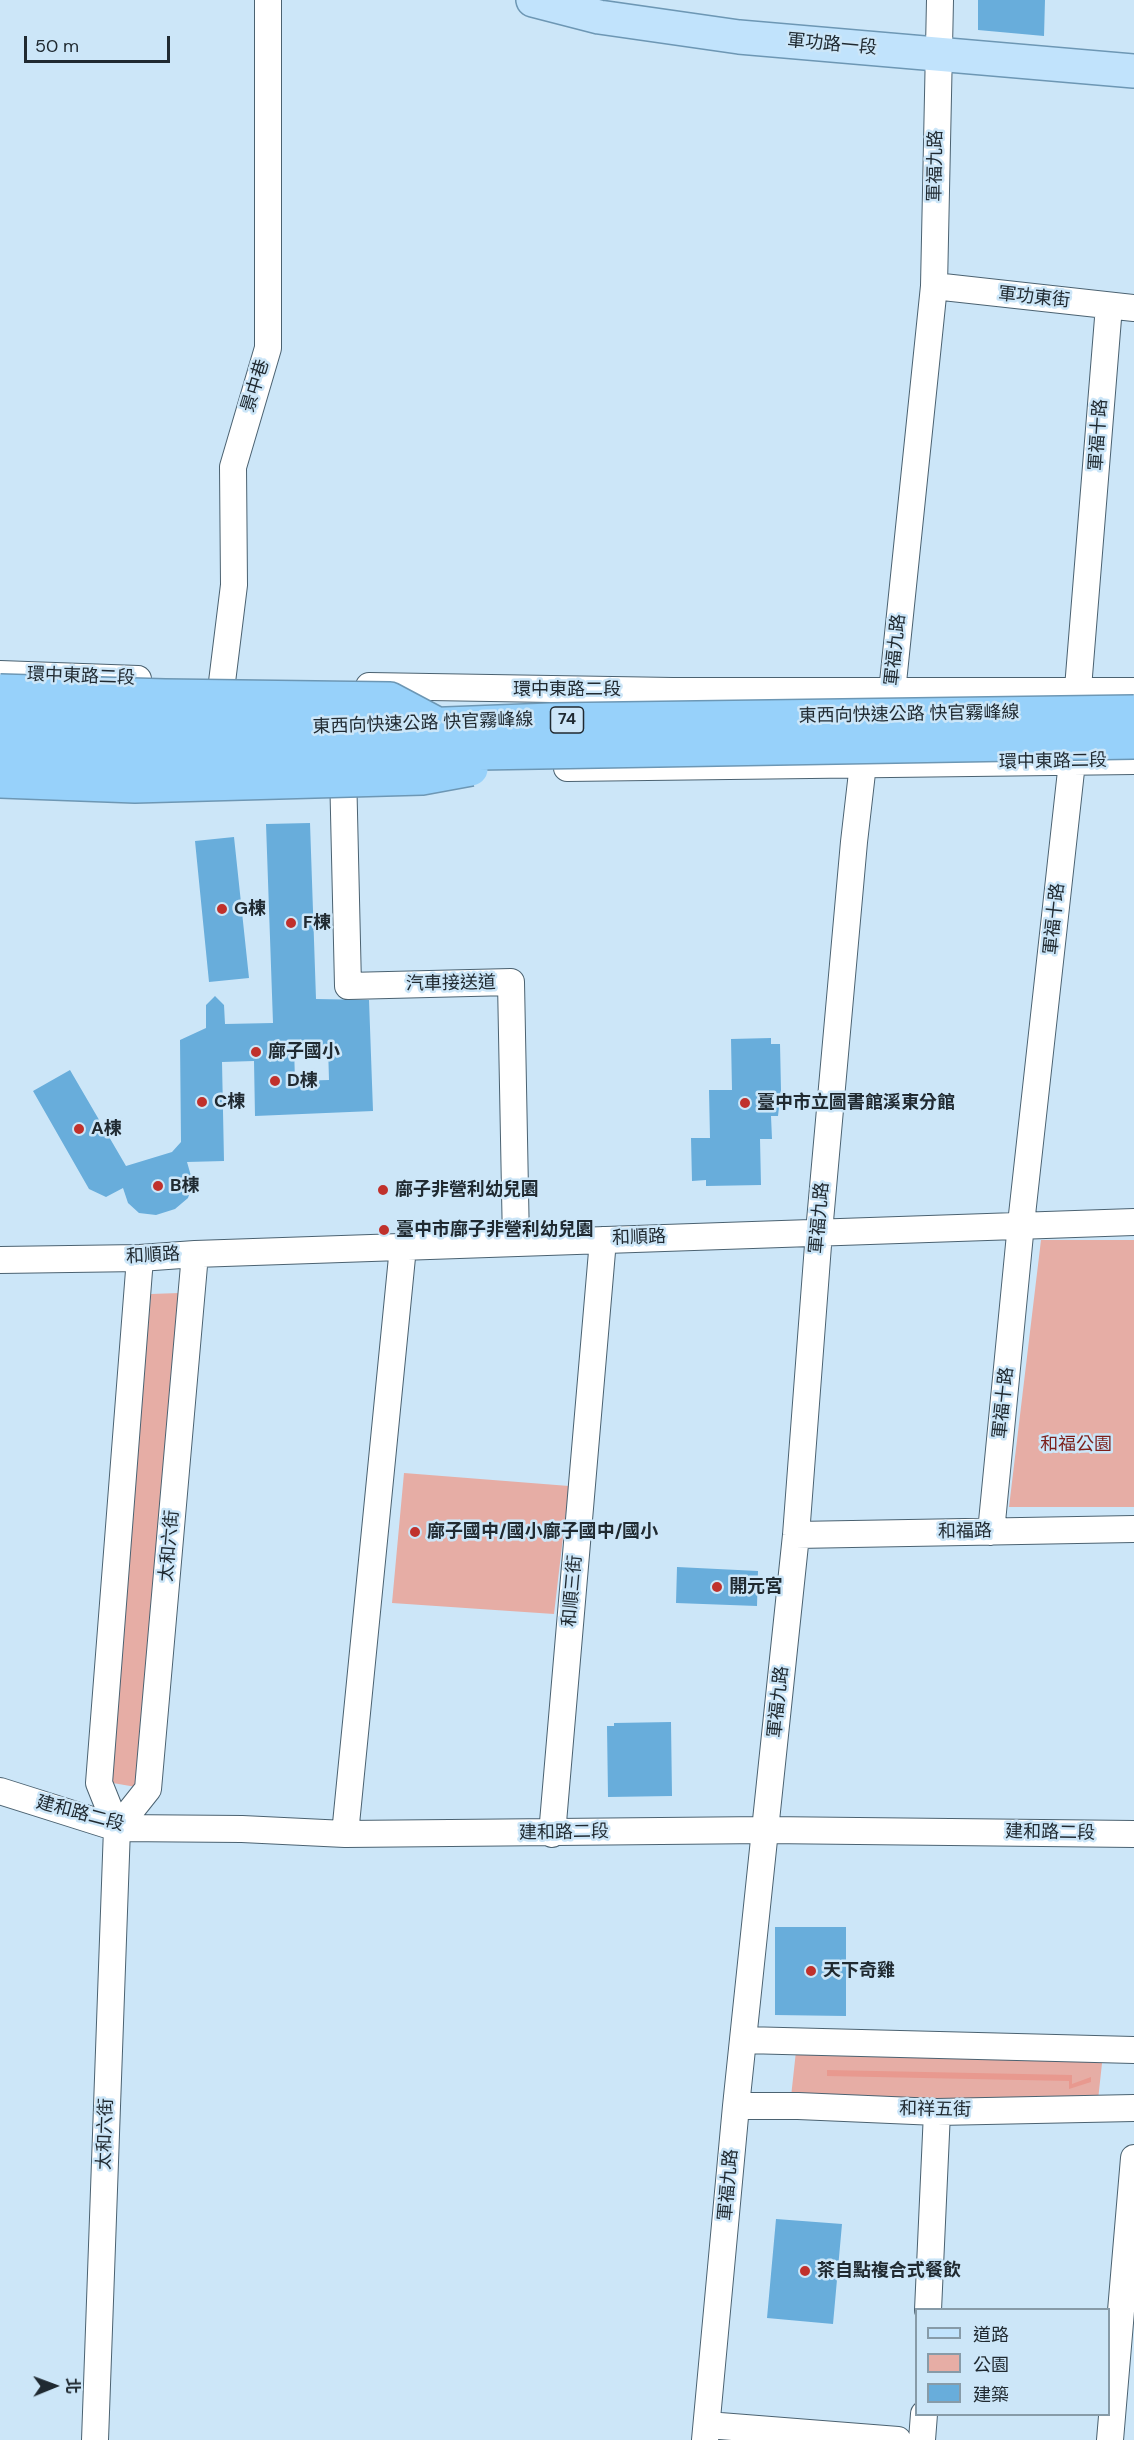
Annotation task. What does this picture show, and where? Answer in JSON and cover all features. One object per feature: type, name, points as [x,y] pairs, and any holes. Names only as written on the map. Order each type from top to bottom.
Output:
[{"type":"highway","points":[[0,691],[390,699],[439,725]]},
{"type":"highway","name":"東西向快速公路 快官霧峰線","points":[[0,723],[256,728],[439,725],[551,720],[1134,712]]},
{"type":"highway","name":"東西向快速公路 快官霧峰線","points":[[0,754],[241,757],[1134,742]]},
{"type":"highway","points":[[0,781],[135,786],[422,778],[555,752]]},
{"type":"main road","name":"軍功路一段","points":[[533,0],[598,17],[750,39],[1134,71]]},
{"type":"street","name":"景中巷","points":[[219,771],[222,682],[234,585],[233,467],[268,348],[268,0]]},
{"type":"street","name":"軍福九路","points":[[706,2433],[736,2106],[796,1535],[819,1232],[863,764],[892,692],[934,286],[940,0]]},
{"type":"street","name":"軍功東街","points":[[934,286],[1134,308]]},
{"type":"street","name":"軍福十路","points":[[992,1532],[1022,1224],[1072,762],[1109,306]]},
{"type":"street","name":"環中東路二段","points":[[0,674],[496,690],[1134,691]]},
{"type":"street","name":"環中東路二段","points":[[0,768],[219,771],[1134,761]]},
{"type":"street","name":"汽車接送道","points":[[343,770],[348,986],[511,982],[516,1243]]},
{"type":"street","name":"和順路","points":[[0,1260],[140,1258],[195,1254],[1022,1224],[1134,1222]]},
{"type":"street","name":"和順三街","points":[[552,1834],[603,1240]]},
{"type":"street","points":[[345,1834],[403,1247]]},
{"type":"street","name":"太和六街","points":[[117,1828],[148,1789],[195,1254]]},
{"type":"street","name":"太和六街","points":[[94,2440],[117,1828],[99,1783],[140,1258]]},
{"type":"street","name":"和福路","points":[[796,1535],[1134,1529]]},
{"type":"street","name":"建和路二段","points":[[0,1791],[117,1828],[242,1829],[345,1834],[552,1834],[766,1830],[1134,1834]]},
{"type":"street","points":[[744,2040],[1134,2050]]},
{"type":"street","name":"和祥五街","points":[[736,2106],[798,2106],[937,2112],[1134,2108]]},
{"type":"street","points":[[928,2308],[937,2112]]},
{"type":"street","points":[[1110,2440],[1134,2158]]},
{"type":"street","points":[[922,2440],[924,2416]]},
{"type":"street","points":[[706,2433],[898,2440]]},
{"type":"green space","name":"和福公園","points":[[1041,1240],[1134,1240],[1134,1507],[1009,1507]]},
{"type":"green space","points":[[179,1293],[136,1787],[107,1782],[151,1294]]},
{"type":"green space","points":[[404,1473],[569,1486],[554,1614],[392,1603]]},
{"type":"green space","points":[[796,2051],[1103,2054],[1098,2100],[791,2097]]},
{"type":"shaded area","points":[[827,2070],[1072,2075],[1072,2084],[1091,2077],[1091,2082],[1069,2089],[1069,2081],[827,2076]]},
{"type":"building","points":[[978,0],[1045,0],[1044,36],[978,30]]},
{"type":"building","points":[[310,823],[316,999],[369,1000],[373,1111],[255,1116],[254,1061],[222,1062],[224,1161],[187,1162],[193,1183],[188,1198],[175,1209],[156,1215],[139,1213],[128,1203],[123,1188],[106,1197],[89,1189],[33,1091],[70,1070],[126,1166],[172,1152],[181,1142],[180,1040],[206,1028],[206,1005],[215,996],[224,1005],[225,1024],[273,1023],[266,824]],"holes":[[[328,1046],[329,1080],[295,1081],[294,1047]]]},
{"type":"building","name":"G棟","points":[[234,837],[249,978],[209,982],[195,841]]},
{"type":"building","name":"臺中市立圖書館溪東分館","points":[[771,1038],[771,1044],[780,1044],[781,1090],[778,1116],[771,1116],[772,1139],[760,1139],[761,1185],[706,1186],[706,1180],[692,1181],[691,1138],[710,1138],[709,1090],[732,1090],[731,1039]]},
{"type":"building","name":"開元宮","points":[[677,1567],[758,1571],[757,1606],[676,1603]]},
{"type":"building","points":[[671,1722],[672,1796],[608,1797],[607,1726],[614,1726],[614,1723]]},
{"type":"building","name":"天下奇雞","points":[[775,1927],[846,1927],[846,2016],[775,2015]]},
{"type":"building","name":"茶自點複合式餐飲","points":[[776,2219],[842,2224],[833,2324],[767,2318]]},
{"type":"place","name":"G棟","points":[[222,909]]},
{"type":"place","name":"F棟","points":[[291,923]]},
{"type":"place","name":"廍子國小","points":[[256,1052]]},
{"type":"place","name":"D棟","points":[[275,1081]]},
{"type":"place","name":"C棟","points":[[202,1102]]},
{"type":"place","name":"臺中市立圖書館溪東分館","points":[[745,1103]]},
{"type":"place","name":"A棟","points":[[79,1129]]},
{"type":"place","name":"B棟","points":[[158,1186]]},
{"type":"place","name":"廍子非營利幼兒園","points":[[383,1190]]},
{"type":"place","name":"臺中市廍子非營利幼兒園","points":[[384,1230]]},
{"type":"place","name":"廍子國中/國小廍子國中/國小","points":[[415,1532]]},
{"type":"place","name":"開元宮","points":[[717,1587]]},
{"type":"place","name":"天下奇雞","points":[[811,1971]]},
{"type":"place","name":"茶自點複合式餐飲","points":[[805,2271]]}]
